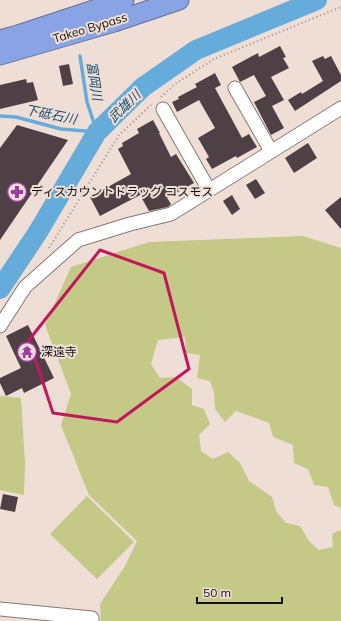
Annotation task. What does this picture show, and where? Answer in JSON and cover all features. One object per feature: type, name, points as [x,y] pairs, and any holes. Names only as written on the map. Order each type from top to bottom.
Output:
[{"type":"highway","name":"Takeo Bypass","points":[[0,40],[124,0]]},
{"type":"highway","name":"Takeo Bypass","points":[[0,55],[114,22],[179,0]]},
{"type":"street","points":[[235,88],[271,151]]},
{"type":"street","points":[[0,326],[25,287],[78,240],[130,224],[171,214],[341,108]]},
{"type":"street","points":[[163,109],[209,190]]},
{"type":"street","points":[[0,609],[92,618],[92,621]]},
{"type":"highlighted area","points":[[100,250],[164,273],[189,369],[117,422],[53,413],[29,340]]},
{"type":"green space","points":[[303,236],[341,248],[341,508],[334,505],[328,487],[314,485],[308,469],[294,463],[293,445],[273,437],[269,423],[236,411],[225,422],[215,409],[214,393],[210,381],[197,378],[200,355],[186,353],[185,337],[158,340],[151,364],[160,378],[176,377],[192,389],[192,405],[204,409],[210,424],[199,435],[201,451],[213,459],[228,452],[240,463],[249,481],[272,497],[276,511],[286,523],[300,526],[309,541],[319,550],[333,547],[332,534],[340,530],[341,531],[341,621],[101,621],[100,604],[125,566],[137,541],[89,495],[61,425],[71,394],[45,325],[71,267],[149,242]]},
{"type":"green space","points":[[0,396],[21,398],[25,463],[24,495],[0,490]]},
{"type":"green space","points":[[87,496],[134,542],[97,579],[50,534]]},
{"type":"building","points":[[280,46],[286,57],[283,58],[289,68],[271,77],[284,100],[272,106],[284,128],[271,135],[254,102],[266,96],[254,75],[240,82],[232,67],[258,53],[259,57]]},
{"type":"building","points":[[323,56],[325,59],[331,56],[341,75],[341,81],[295,111],[288,100],[301,92],[302,94],[323,81],[312,61]]},
{"type":"building","points":[[69,64],[73,84],[63,86],[59,66]]},
{"type":"building","points":[[215,73],[221,85],[215,88],[242,138],[249,134],[257,147],[212,169],[206,159],[209,157],[198,138],[215,128],[199,100],[177,112],[172,102],[179,99],[178,97],[197,87],[195,84]]},
{"type":"building","points":[[26,79],[27,83],[33,82],[38,100],[0,109],[0,85]]},
{"type":"building","points":[[153,120],[171,157],[176,154],[194,183],[167,198],[171,204],[168,207],[149,211],[140,195],[100,216],[90,197],[131,174],[118,149],[123,146],[122,143],[139,133],[137,129]]},
{"type":"building","name":"ディスカウントドラッグ コスモス","points":[[17,125],[68,140],[0,240],[0,148]]},
{"type":"building","points":[[308,143],[317,158],[294,173],[285,158]]},
{"type":"building","points":[[256,179],[265,193],[255,199],[246,185]]},
{"type":"building","points":[[232,195],[240,209],[232,215],[223,201]]},
{"type":"building","points":[[341,197],[341,229],[325,210]]},
{"type":"building","name":"深遠寺","points":[[28,325],[54,378],[24,393],[22,388],[6,396],[0,383],[0,378],[21,368],[6,336]]},
{"type":"building","points":[[3,494],[18,497],[15,512],[0,509]]},
{"type":"waterway","name":"武雄川","points":[[0,289],[38,232],[97,132],[143,87],[196,50],[317,0]]},
{"type":"waterway","name":"下砥石川","points":[[0,116],[16,117],[61,129],[97,132],[87,102],[80,56]]},
{"type":"place","name":"ディスカウントドラッグ コスモス","points":[[17,192]]},
{"type":"place","name":"深遠寺","points":[[27,352]]},
{"type":"water label","name":"富岡川","points":[[95,81]]}]
